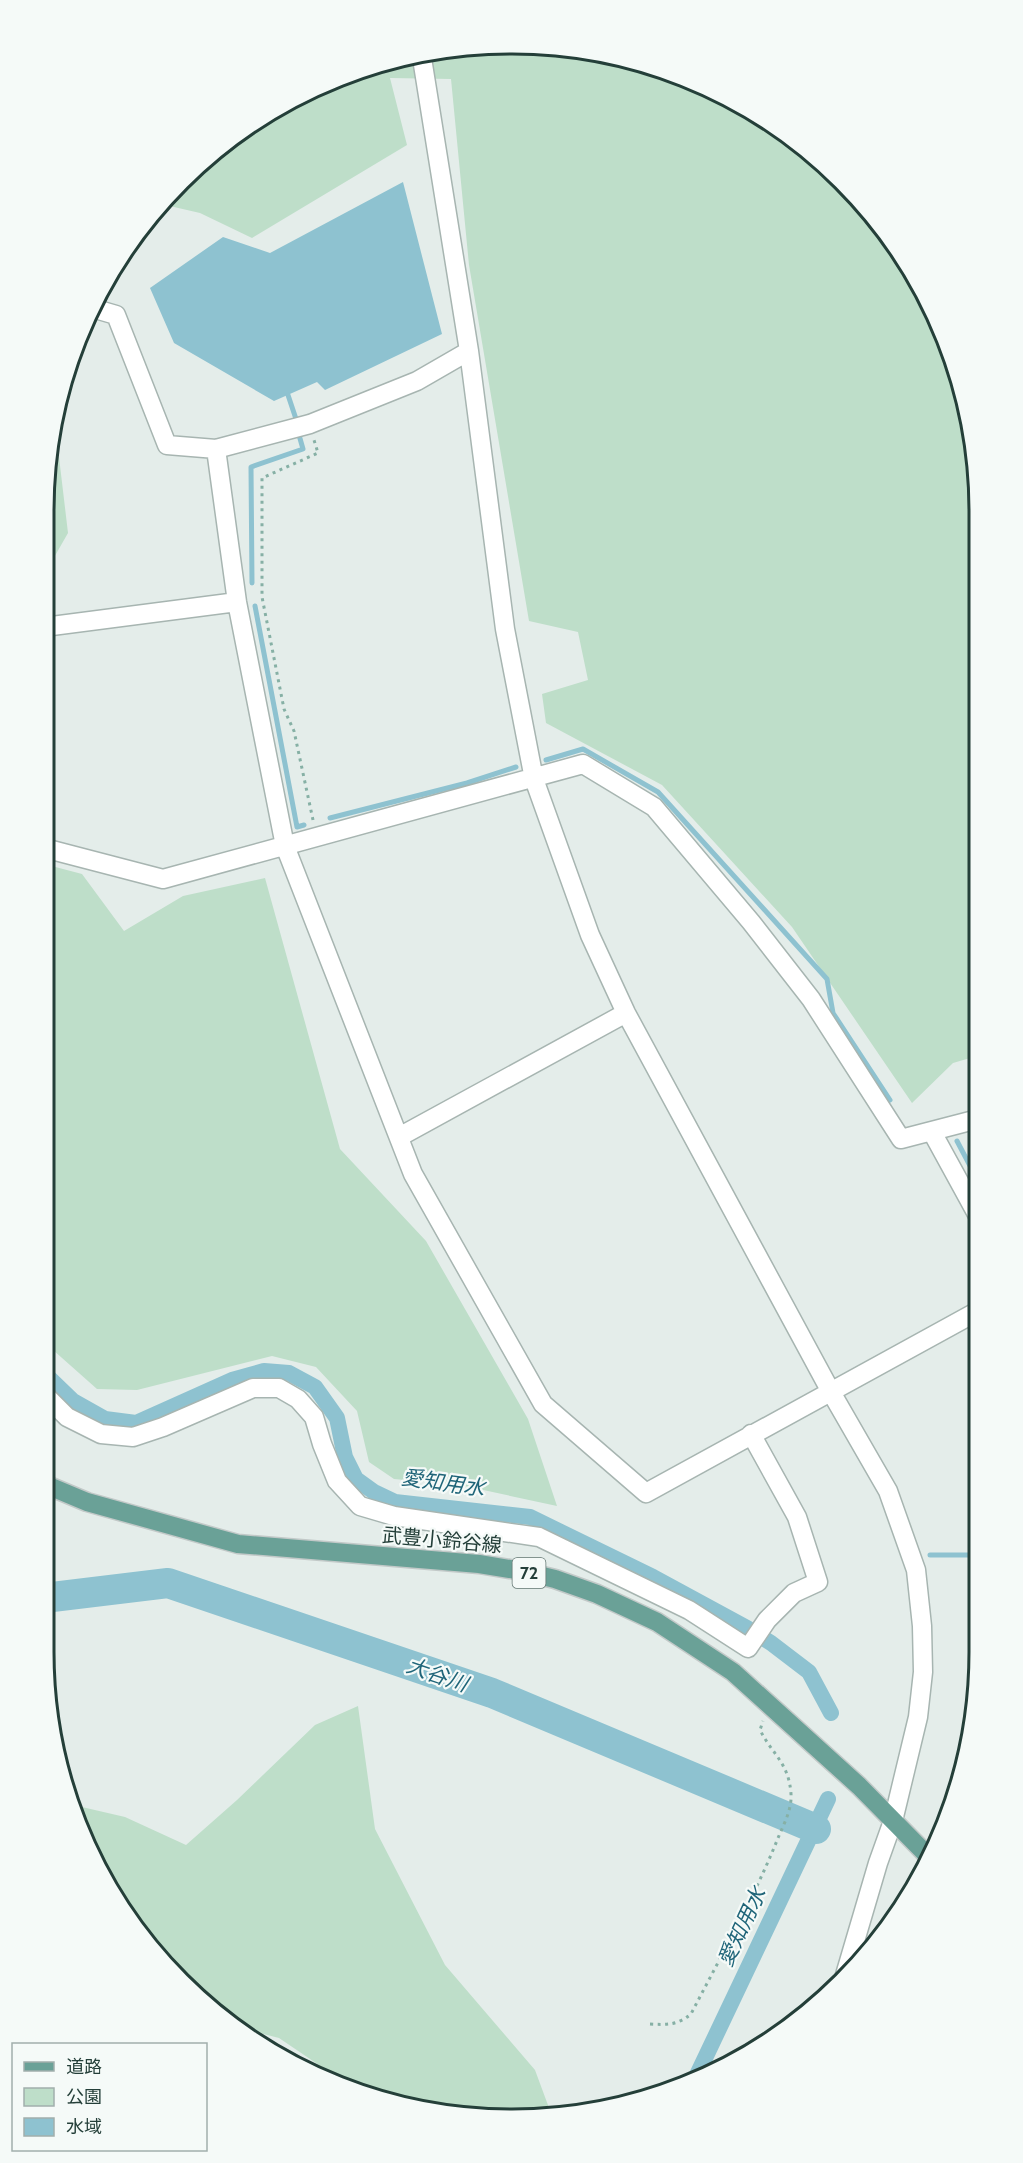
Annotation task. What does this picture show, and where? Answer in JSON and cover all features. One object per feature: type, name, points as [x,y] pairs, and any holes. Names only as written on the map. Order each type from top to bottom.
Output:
[{"type":"main road","name":"武豊小鈴谷線","points":[[54,1488],[87,1502],[238,1544],[449,1561],[522,1571],[555,1579],[597,1594],[657,1622],[734,1672],[859,1786],[923,1851]]},
{"type":"street","points":[[423,63],[469,351],[505,629],[534,779],[590,936],[626,1013],[831,1392],[888,1491],[916,1570],[922,1626],[923,1672],[918,1717],[893,1821],[850,1959]]},
{"type":"street","points":[[100,310],[116,315],[167,445],[216,449],[310,424],[417,381],[469,351]]},
{"type":"street","points":[[216,449],[237,602],[285,846],[413,1174],[543,1404],[646,1493],[969,1316]]},
{"type":"street","points":[[54,626],[237,602]]},
{"type":"street","points":[[54,851],[163,879],[583,764],[654,807],[751,922],[811,999],[901,1139],[969,1122]]},
{"type":"street","points":[[399,1137],[626,1013]]},
{"type":"street","points":[[932,1132],[969,1200]]},
{"type":"street","points":[[54,1404],[67,1417],[101,1434],[132,1437],[163,1427],[253,1388],[279,1388],[298,1399],[314,1417],[337,1481],[360,1506],[394,1516],[539,1537],[689,1610],[748,1648],[763,1624],[794,1593],[818,1582],[797,1517],[751,1434]]},
{"type":"path","points":[[310,424],[318,453],[262,478],[262,597],[284,709],[294,731],[317,837]]},
{"type":"path","points":[[650,2024],[668,2025],[682,2022],[692,2014],[768,1862],[789,1811],[792,1796],[789,1776],[780,1758],[760,1730],[762,1723],[774,1708]]},
{"type":"green space","points":[[512,54],[571,58],[659,78],[714,101],[766,131],[835,188],[892,257],[922,309],[945,364],[965,452],[969,512],[969,1058],[953,1063],[912,1103],[792,927],[662,785],[546,723],[542,694],[588,680],[578,632],[529,621],[469,265],[451,79],[390,78],[407,145],[252,238],[200,213],[171,206],[188,188],[233,149],[283,115],[309,101],[364,78],[422,63],[482,55]]},
{"type":"green space","points":[[58,451],[68,533],[54,558],[55,482]]},
{"type":"green space","points":[[54,867],[82,874],[124,931],[183,896],[265,878],[340,1149],[426,1241],[528,1419],[557,1506],[460,1485],[394,1479],[369,1462],[357,1411],[316,1367],[272,1356],[137,1390],[97,1389],[54,1351]]},
{"type":"green space","points":[[358,1706],[375,1829],[445,1965],[535,2070],[549,2107],[482,2108],[422,2100],[364,2085],[325,2069],[279,2038],[257,2032],[210,1995],[188,1975],[149,1930],[115,1880],[81,1807],[125,1817],[186,1845],[315,1725]]},
{"type":"water","points":[[403,182],[442,334],[325,390],[317,382],[274,401],[174,343],[150,288],[223,237],[270,253]]},
{"type":"waterway","points":[[288,395],[296,419]]},
{"type":"waterway","points":[[252,583],[251,467],[303,449],[299,435]]},
{"type":"waterway","points":[[255,606],[297,827],[304,825]]},
{"type":"waterway","points":[[546,760],[583,749],[658,792],[827,979],[833,1013],[890,1100]]},
{"type":"waterway","points":[[330,818],[467,783],[516,767]]},
{"type":"waterway","points":[[957,1141],[969,1164]]},
{"type":"waterway","name":"愛知用水","points":[[54,1383],[73,1401],[105,1419],[136,1423],[232,1380],[264,1371],[289,1373],[315,1387],[337,1418],[345,1457],[356,1479],[374,1492],[395,1502],[530,1517],[653,1577],[771,1643],[809,1672],[831,1713]]},
{"type":"waterway","points":[[930,1555],[969,1555]]},
{"type":"waterway","name":"大谷川","points":[[54,1597],[168,1583],[492,1693],[816,1829]]},
{"type":"waterway","name":"愛知用水","points":[[700,2068],[828,1799]]}]
